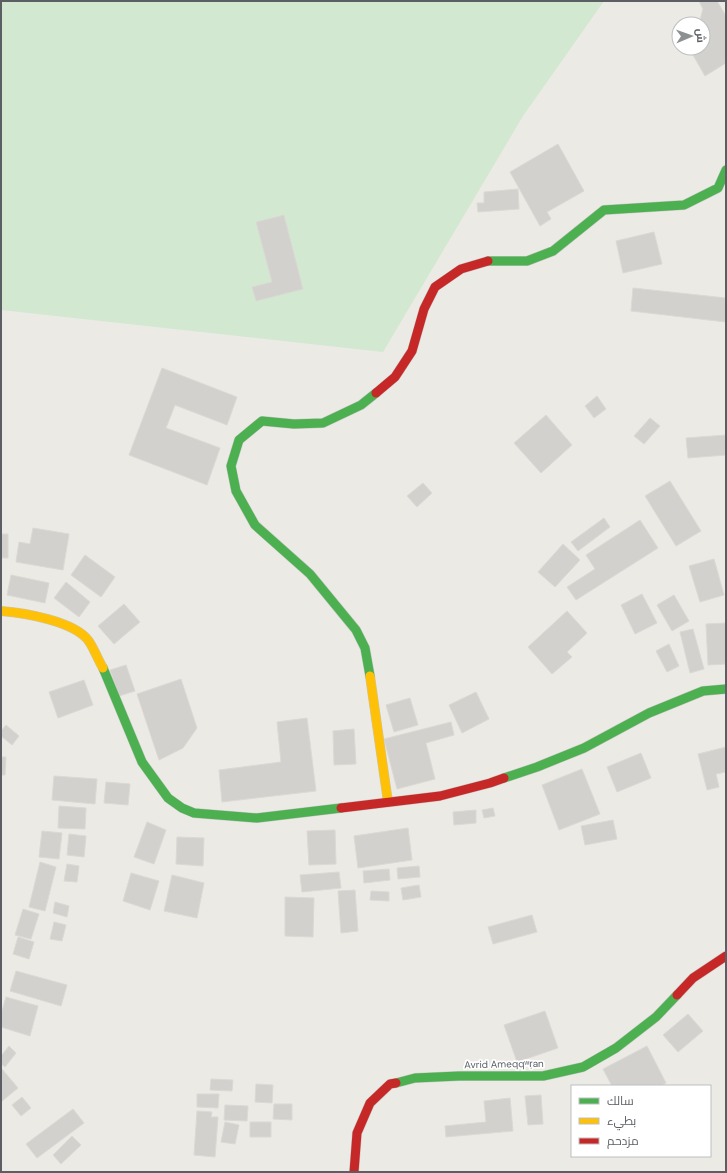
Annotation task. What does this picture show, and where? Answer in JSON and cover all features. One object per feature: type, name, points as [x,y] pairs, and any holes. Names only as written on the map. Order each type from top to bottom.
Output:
[{"type":"street","points":[[388,802],[370,675],[364,648],[356,630],[310,574],[255,525],[236,491],[231,466],[239,440],[262,421],[294,424],[322,423],[360,405],[395,376],[412,351],[424,309],[435,287],[461,269],[490,260],[527,261],[553,251],[604,210],[684,205],[718,188],[726,170]]},
{"type":"street","points":[[1,611],[16,612],[56,621],[72,628],[88,640],[104,671],[142,762],[168,798],[182,808],[194,813],[222,816],[257,818],[440,796],[490,784],[584,748],[649,713],[703,691],[726,688]]},
{"type":"street","name":"Avrid Ameqqʷṛan","points":[[354,1172],[357,1133],[370,1103],[390,1084],[415,1078],[459,1076],[543,1076],[583,1067],[616,1048],[656,1017],[693,978],[726,956]]},
{"type":"green space","points":[[1,1],[604,1],[523,116],[383,352],[1,310]]},
{"type":"building","points":[[699,1],[717,1],[726,16],[726,63],[705,76],[694,56],[711,56],[711,16],[701,16],[703,9]]},
{"type":"building","points":[[558,144],[584,191],[547,212],[551,219],[540,226],[510,172]]},
{"type":"building","points":[[518,189],[519,209],[478,212],[477,203],[484,203],[484,192]]},
{"type":"building","points":[[284,215],[303,289],[256,301],[252,287],[272,282],[256,222]]},
{"type":"building","points":[[654,232],[662,264],[623,273],[616,241]]},
{"type":"building","points":[[633,288],[726,298],[726,322],[631,311]]},
{"type":"building","points":[[162,368],[237,397],[227,425],[175,405],[166,428],[220,448],[207,485],[129,455]]},
{"type":"building","points":[[597,396],[606,409],[594,418],[585,406]]},
{"type":"building","points":[[546,415],[572,445],[541,473],[514,443]]},
{"type":"building","points":[[650,418],[660,426],[644,444],[634,436]]},
{"type":"building","points":[[726,435],[726,455],[688,458],[686,438]]},
{"type":"building","points":[[670,481],[701,531],[676,546],[645,496]]},
{"type":"building","points":[[423,483],[432,493],[417,507],[407,496]]},
{"type":"building","points":[[604,518],[610,527],[578,551],[571,542]]},
{"type":"building","points":[[640,520],[658,548],[576,600],[567,587],[595,569],[586,555]]},
{"type":"building","points":[[33,528],[69,534],[63,570],[16,562],[19,542],[30,544]]},
{"type":"building","points":[[1,534],[8,534],[8,558],[1,558]]},
{"type":"building","points":[[563,544],[580,560],[555,587],[538,572]]},
{"type":"building","points":[[85,555],[115,577],[101,597],[71,575]]},
{"type":"building","points":[[714,559],[724,595],[700,602],[689,566]]},
{"type":"building","points":[[11,575],[49,583],[45,603],[7,595]]},
{"type":"building","points":[[66,582],[90,602],[79,617],[54,598]]},
{"type":"building","points":[[642,594],[657,623],[635,634],[621,605]]},
{"type":"building","points":[[674,595],[689,621],[672,631],[657,605]]},
{"type":"building","points":[[124,604],[140,622],[114,644],[98,626]]},
{"type":"building","points":[[567,611],[587,633],[567,652],[572,657],[552,674],[528,647]]},
{"type":"building","points":[[726,623],[726,664],[708,665],[706,624]]},
{"type":"building","points":[[693,629],[704,669],[690,673],[680,632]]},
{"type":"building","points":[[669,644],[679,666],[667,672],[656,651]]},
{"type":"building","points":[[126,665],[135,691],[119,696],[110,670]]},
{"type":"building","points":[[181,679],[197,728],[183,748],[159,760],[137,694]]},
{"type":"building","points":[[84,680],[93,705],[58,718],[49,692]]},
{"type":"building","points":[[476,692],[489,719],[462,733],[449,705]]},
{"type":"building","points":[[410,698],[418,725],[394,732],[386,705]]},
{"type":"building","points":[[307,718],[316,791],[222,802],[219,770],[281,762],[277,722]]},
{"type":"building","points":[[451,722],[454,735],[426,743],[435,779],[397,789],[384,739]]},
{"type":"building","points":[[6,725],[19,736],[12,745],[1,736],[1,731]]},
{"type":"building","points":[[354,729],[356,764],[334,765],[333,731]]},
{"type":"building","points":[[726,747],[726,772],[716,774],[719,787],[707,790],[698,754]]},
{"type":"building","points":[[641,753],[651,778],[617,792],[607,767]]},
{"type":"building","points":[[1,757],[6,757],[5,775],[1,775]]},
{"type":"building","points":[[582,769],[600,814],[559,830],[542,785]]},
{"type":"building","points":[[54,776],[97,779],[95,804],[52,800]]},
{"type":"building","points":[[106,782],[130,784],[128,805],[104,803]]},
{"type":"building","points":[[59,806],[86,808],[85,829],[58,828]]},
{"type":"building","points":[[493,808],[495,816],[484,818],[482,810]]},
{"type":"building","points":[[476,810],[476,823],[454,825],[453,812]]},
{"type":"building","points":[[613,820],[617,839],[585,845],[581,826]]},
{"type":"building","points":[[147,822],[166,830],[154,864],[134,857]]},
{"type":"building","points":[[408,828],[412,860],[358,868],[354,836]]},
{"type":"building","points":[[335,830],[336,864],[309,865],[307,831]]},
{"type":"building","points":[[42,831],[62,833],[59,859],[39,857]]},
{"type":"building","points":[[69,834],[86,836],[84,857],[67,855]]},
{"type":"building","points":[[177,837],[204,838],[203,866],[176,864]]},
{"type":"building","points":[[40,862],[56,867],[45,911],[29,907]]},
{"type":"building","points":[[67,864],[79,866],[77,882],[64,881]]},
{"type":"building","points":[[419,866],[420,877],[398,879],[397,868]]},
{"type":"building","points":[[389,869],[390,880],[364,883],[363,871]]},
{"type":"building","points":[[339,872],[341,888],[302,892],[300,875]]},
{"type":"building","points":[[131,873],[159,881],[150,910],[123,901]]},
{"type":"building","points":[[172,875],[204,883],[197,918],[164,911]]},
{"type":"building","points":[[419,885],[421,897],[403,900],[401,888]]},
{"type":"building","points":[[355,890],[358,931],[341,933],[338,891]]},
{"type":"building","points":[[371,891],[389,892],[389,901],[370,900]]},
{"type":"building","points":[[285,897],[314,898],[313,937],[285,936]]},
{"type":"building","points":[[55,902],[69,906],[67,917],[53,913]]},
{"type":"building","points":[[23,909],[39,914],[31,939],[15,935]]},
{"type":"building","points":[[532,915],[537,932],[493,944],[488,927]]},
{"type":"building","points":[[54,922],[66,925],[62,941],[50,939]]},
{"type":"building","points":[[18,937],[34,942],[29,959],[13,954]]},
{"type":"building","points":[[16,971],[67,985],[61,1006],[10,991]]},
{"type":"building","points":[[6,997],[38,1006],[30,1036],[1,1027],[1,1014]]},
{"type":"building","points":[[545,1011],[558,1048],[517,1062],[504,1025]]},
{"type":"building","points":[[688,1014],[703,1031],[678,1052],[663,1035]]},
{"type":"building","points":[[9,1046],[16,1053],[5,1067],[1,1064],[1,1056]]},
{"type":"building","points":[[647,1046],[666,1083],[662,1085],[611,1085],[603,1069]]},
{"type":"building","points":[[2,1069],[18,1088],[1,1102],[1,1070]]},
{"type":"building","points":[[211,1079],[233,1080],[232,1091],[210,1090]]},
{"type":"building","points":[[256,1084],[273,1085],[272,1103],[255,1102]]},
{"type":"building","points":[[197,1094],[219,1094],[218,1108],[197,1107]]},
{"type":"building","points":[[541,1095],[543,1124],[528,1125],[525,1096]]},
{"type":"building","points":[[22,1097],[31,1108],[21,1116],[12,1105]]},
{"type":"building","points":[[510,1098],[513,1131],[446,1137],[445,1126],[486,1122],[484,1101]]},
{"type":"building","points":[[274,1104],[292,1104],[292,1120],[273,1119]]},
{"type":"building","points":[[225,1105],[248,1106],[247,1121],[224,1120]]},
{"type":"building","points":[[73,1109],[84,1123],[37,1158],[26,1144]]},
{"type":"building","points":[[197,1111],[212,1112],[211,1117],[218,1117],[215,1157],[194,1155]]},
{"type":"building","points":[[225,1122],[239,1125],[235,1144],[221,1142]]},
{"type":"building","points":[[250,1122],[271,1122],[271,1137],[250,1137]]},
{"type":"building","points":[[72,1136],[81,1145],[61,1164],[53,1155]]},
{"type":"traffic: fast","points":[[488,261],[527,261],[553,251],[604,210],[684,205],[718,188],[726,170]]},
{"type":"traffic: fast","points":[[370,676],[365,648],[356,630],[310,574],[255,525],[236,491],[231,466],[239,440],[262,421],[294,424],[323,423],[361,405],[376,393]]},
{"type":"traffic: fast","points":[[103,668],[142,762],[168,798],[182,808],[194,813],[257,818],[341,808]]},
{"type":"traffic: fast","points":[[504,778],[537,767],[584,748],[649,713],[703,691],[726,689]]},
{"type":"traffic: fast","points":[[396,1083],[415,1078],[459,1076],[543,1076],[583,1067],[616,1048],[656,1017],[677,995]]},
{"type":"traffic: slow","points":[[1,611],[48,619],[81,633],[88,640],[103,668]]},
{"type":"traffic: slow","points":[[370,676],[388,802]]},
{"type":"traffic: jam","points":[[376,393],[395,377],[412,351],[424,309],[435,287],[461,269],[488,261]]},
{"type":"traffic: jam","points":[[341,808],[440,796],[504,778]]},
{"type":"traffic: jam","points":[[677,995],[693,978],[726,956]]},
{"type":"traffic: jam","points":[[354,1172],[357,1133],[370,1103],[390,1084],[396,1083]]}]
